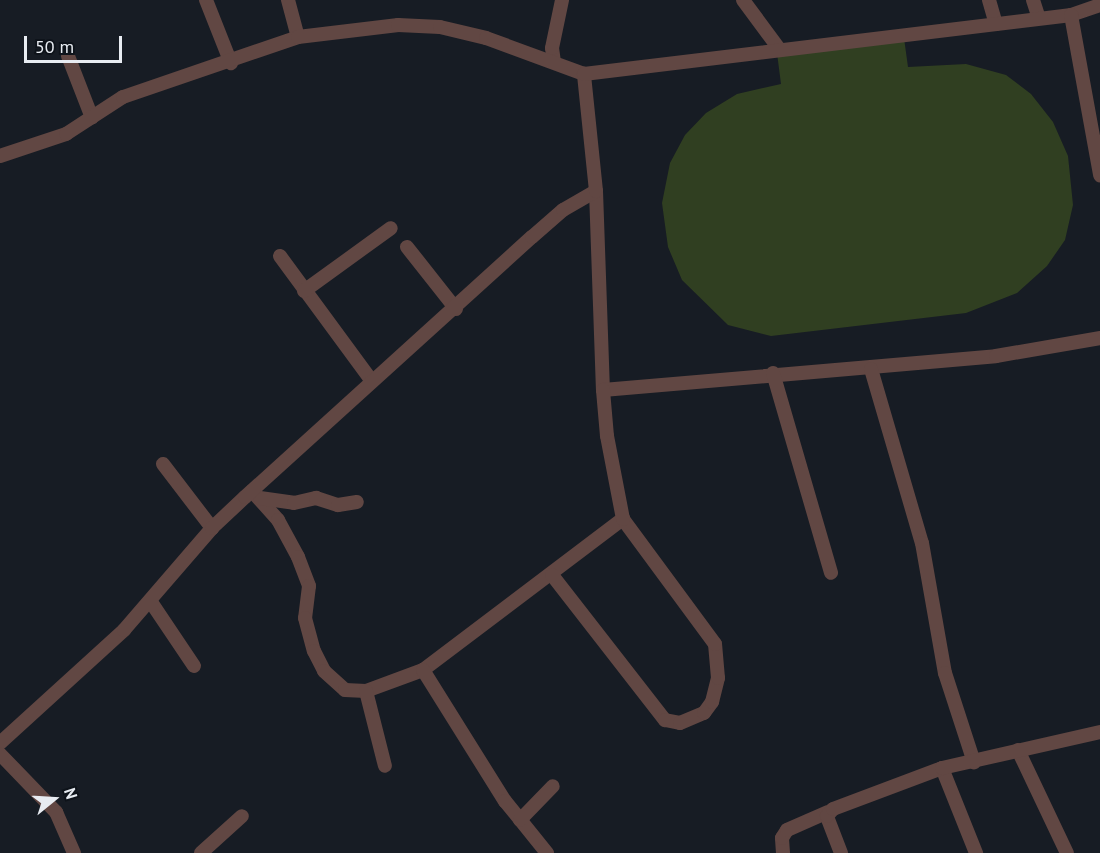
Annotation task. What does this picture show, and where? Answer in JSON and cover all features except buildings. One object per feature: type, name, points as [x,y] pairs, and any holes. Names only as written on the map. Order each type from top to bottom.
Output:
[{"type":"street","points":[[206,0],[231,63]]},
{"type":"street","points":[[554,62],[552,48],[561,18],[562,0]]},
{"type":"street","points":[[742,0],[780,50]]},
{"type":"street","points":[[989,0],[996,24]]},
{"type":"street","points":[[1033,0],[1039,18]]},
{"type":"street","points":[[290,1],[298,37]]},
{"type":"street","points":[[0,156],[48,142],[123,98],[231,63],[298,37],[399,25],[440,27],[486,38],[584,74],[1071,15],[1097,4]]},
{"type":"street","points":[[1071,15],[1098,152],[1100,175]]},
{"type":"street","points":[[68,56],[92,118]]},
{"type":"street","points":[[552,575],[664,720],[680,723],[704,713],[712,702],[718,678],[715,644],[623,519],[607,436],[603,390],[596,190],[584,74]]},
{"type":"street","points":[[0,743],[151,602],[212,528],[256,495],[371,380],[456,309],[563,210],[596,190]]},
{"type":"street","points":[[304,291],[391,228]]},
{"type":"street","points":[[406,247],[456,309]]},
{"type":"street","points":[[280,256],[371,380]]},
{"type":"street","points":[[603,390],[773,373],[871,369],[996,356],[1100,338]]},
{"type":"street","points":[[871,369],[922,543],[945,673],[974,762]]},
{"type":"street","points":[[773,373],[831,573]]},
{"type":"street","points":[[163,464],[212,528]]},
{"type":"street","points":[[256,495],[290,540],[309,586],[305,618],[324,671],[345,690],[366,690],[423,670],[552,575],[623,519]]},
{"type":"street","points":[[256,495],[294,503],[316,498],[338,505],[357,502]]},
{"type":"street","points":[[151,602],[194,666]]},
{"type":"street","points":[[423,670],[520,820],[547,853]]},
{"type":"street","points":[[366,690],[385,766]]},
{"type":"street","points":[[783,853],[782,838],[787,830],[942,768],[1100,732]]},
{"type":"street","points":[[1018,750],[1067,853]]},
{"type":"street","points":[[0,754],[56,812],[74,853]]},
{"type":"street","points":[[942,768],[976,853]]},
{"type":"street","points":[[520,820],[553,786]]},
{"type":"street","points":[[828,812],[841,853]]},
{"type":"street","points":[[201,853],[242,816]]},
{"type":"green space","points":[[904,38],[908,67],[966,64],[1006,75],[1031,94],[1053,122],[1068,156],[1073,205],[1065,240],[1047,266],[1017,293],[966,313],[771,336],[728,325],[682,280],[668,247],[662,203],[670,163],[685,135],[706,113],[737,94],[781,84],[777,53]]}]
